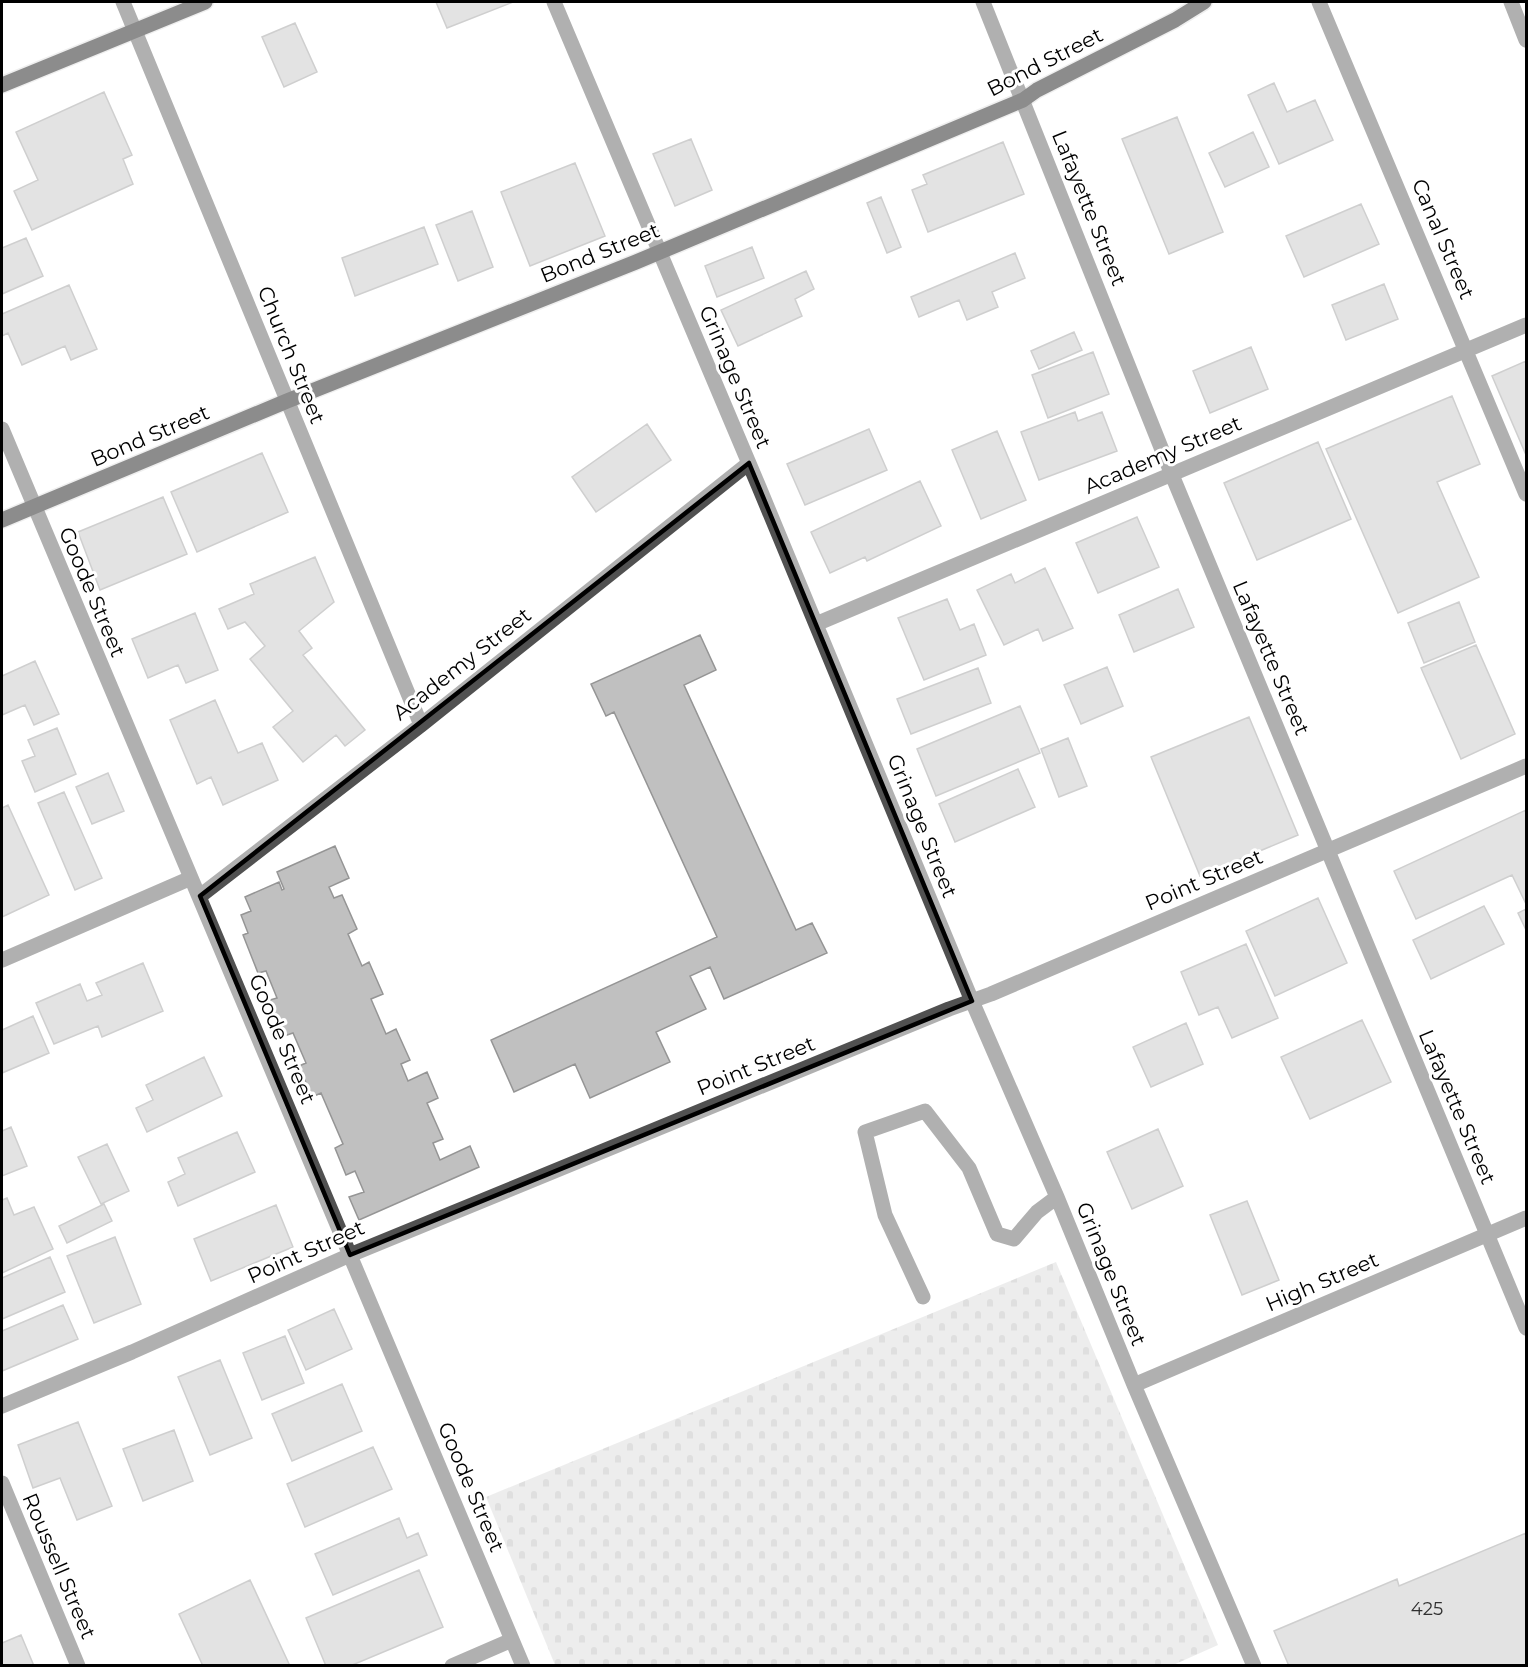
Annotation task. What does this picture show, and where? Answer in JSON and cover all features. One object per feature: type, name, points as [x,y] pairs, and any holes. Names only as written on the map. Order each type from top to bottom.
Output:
[{"type":"main road","points":[[2,86],[205,2]]},
{"type":"main road","name":"Bond Street","points":[[2,520],[287,401],[660,252],[1023,100],[1037,90],[1175,20],[1204,2]]},
{"type":"street","name":"Church Street","points":[[123,2],[421,725]]},
{"type":"street","name":"Grinage Street","points":[[555,2],[972,1001],[1254,1665]]},
{"type":"street","name":"Lafayette Street","points":[[983,2],[1172,475],[1527,1328]]},
{"type":"street","name":"Canal Street","points":[[1319,2],[1527,494]]},
{"type":"street","points":[[1511,2],[1527,40]]},
{"type":"street","name":"Academy Street","points":[[816,624],[1527,325]]},
{"type":"street","name":"Goode Street","points":[[2,429],[523,1665]]},
{"type":"street","name":"Academy Street","points":[[200,896],[421,725],[749,463]]},
{"type":"street","name":"Point Street","points":[[2,1406],[132,1352],[350,1255],[972,1001],[1527,766]]},
{"type":"street","points":[[2,960],[191,878]]},
{"type":"street","points":[[923,1297],[885,1215],[865,1132],[925,1111],[969,1168],[998,1234],[1014,1239],[1036,1212],[1057,1197]]},
{"type":"street","name":"High Street","points":[[1134,1385],[1527,1218]]},
{"type":"street","name":"Roussell Street","points":[[2,1483],[78,1665]]},
{"type":"street","points":[[452,1665],[512,1640]]},
{"type":"highlighted area","points":[[749,463],[972,1001],[350,1255],[200,896]]},
{"type":"green space","points":[[1056,1262],[1218,1645],[1171,1666],[555,1665],[486,1497]]},
{"type":"building","points":[[436,2],[513,2],[447,28]]},
{"type":"building","points":[[295,23],[317,72],[284,87],[262,37]]},
{"type":"building","points":[[1274,83],[1287,112],[1315,100],[1333,140],[1279,164],[1248,95]]},
{"type":"building","points":[[104,92],[132,155],[123,159],[133,184],[32,230],[14,191],[38,180],[16,132]]},
{"type":"building","points":[[1177,117],[1223,232],[1169,254],[1122,139]]},
{"type":"building","points":[[1253,132],[1269,167],[1225,187],[1209,153]]},
{"type":"building","points":[[691,139],[712,190],[675,206],[653,154]]},
{"type":"building","points":[[1003,142],[1024,194],[928,232],[912,190],[927,184],[923,175]]},
{"type":"building","points":[[575,163],[605,236],[530,266],[501,192]]},
{"type":"building","points":[[881,197],[901,247],[887,253],[867,203]]},
{"type":"building","points":[[1361,204],[1379,244],[1304,277],[1286,236]]},
{"type":"building","points":[[472,211],[493,267],[458,281],[436,225]]},
{"type":"building","points":[[424,227],[438,264],[355,296],[342,258]]},
{"type":"building","points":[[26,238],[43,276],[2,294],[2,248]]},
{"type":"building","points":[[752,247],[764,278],[717,297],[705,266]]},
{"type":"building","points":[[1015,253],[1025,278],[992,292],[998,307],[967,320],[959,300],[919,317],[911,297]]},
{"type":"building","points":[[806,271],[814,289],[795,299],[802,316],[738,346],[721,310]]},
{"type":"building","points":[[1384,284],[1398,319],[1346,340],[1332,305]]},
{"type":"building","points":[[69,285],[97,349],[71,360],[65,346],[22,365],[8,333],[2,336],[2,314]]},
{"type":"building","points":[[1074,332],[1082,350],[1039,369],[1031,351]]},
{"type":"building","points":[[1251,347],[1268,389],[1210,413],[1193,371]]},
{"type":"building","points":[[1093,352],[1109,394],[1048,418],[1032,375]]},
{"type":"building","points":[[1526,361],[1526,455],[1492,376]]},
{"type":"building","points":[[1452,396],[1480,464],[1437,482],[1479,577],[1398,613],[1326,449]]},
{"type":"building","points":[[1075,412],[1078,421],[1102,412],[1117,451],[1039,480],[1021,432]]},
{"type":"building","points":[[647,424],[671,460],[596,512],[572,477]]},
{"type":"building","points":[[869,429],[887,470],[805,505],[787,464]]},
{"type":"building","points":[[997,431],[1026,500],[981,519],[952,450]]},
{"type":"building","points":[[1318,442],[1351,519],[1257,560],[1224,483]]},
{"type":"building","points":[[262,453],[288,512],[197,552],[171,492]]},
{"type":"building","points":[[920,481],[941,526],[867,561],[865,557],[830,573],[811,532]]},
{"type":"building","points":[[163,497],[187,554],[100,590],[78,532]]},
{"type":"building","points":[[1137,517],[1159,567],[1098,593],[1076,543]]},
{"type":"building","points":[[315,557],[334,602],[299,631],[312,648],[303,655],[365,730],[345,746],[336,735],[303,762],[273,727],[293,711],[250,659],[265,646],[245,622],[228,629],[219,609],[254,594],[250,584]]},
{"type":"building","points":[[1045,568],[1073,628],[1043,641],[1038,629],[1004,645],[977,590],[1011,574],[1015,583]]},
{"type":"building","points":[[1178,589],[1194,627],[1134,652],[1119,615]]},
{"type":"building","points":[[947,599],[960,630],[974,624],[986,655],[924,680],[898,618]]},
{"type":"building","points":[[1459,602],[1475,642],[1424,663],[1408,623]]},
{"type":"building","points":[[195,613],[218,670],[186,683],[178,665],[148,678],[132,639]]},
{"type":"building","points":[[700,635],[716,670],[684,685],[796,930],[812,923],[827,953],[724,999],[710,967],[690,976],[706,1009],[656,1032],[670,1062],[590,1098],[575,1064],[514,1092],[491,1040],[717,937],[614,712],[606,716],[591,684]]},
{"type":"building","points":[[1476,645],[1515,734],[1461,759],[1421,668]]},
{"type":"building","points":[[35,661],[59,714],[34,725],[25,705],[2,715],[2,676]]},
{"type":"building","points":[[1107,667],[1123,706],[1081,724],[1064,685]]},
{"type":"building","points":[[978,668],[991,703],[911,734],[897,699]]},
{"type":"building","points":[[215,700],[238,753],[262,743],[278,780],[223,805],[211,777],[197,784],[170,720]]},
{"type":"building","points":[[1020,706],[1040,753],[936,796],[917,749]]},
{"type":"building","points":[[1249,717],[1298,835],[1200,876],[1151,757]]},
{"type":"building","points":[[57,728],[76,774],[35,792],[22,761],[35,756],[28,740]]},
{"type":"building","points":[[1068,738],[1087,786],[1059,797],[1041,749]]},
{"type":"building","points":[[1018,769],[1035,807],[955,842],[939,804]]},
{"type":"building","points":[[108,773],[124,811],[92,824],[76,787]]},
{"type":"building","points":[[64,792],[102,878],[75,890],[38,803]]},
{"type":"building","points":[[8,805],[49,895],[2,917],[2,808]]},
{"type":"building","points":[[1526,810],[1526,904],[1512,875],[1416,919],[1394,871]]},
{"type":"building","points":[[335,846],[349,878],[329,887],[334,898],[342,895],[357,929],[348,934],[362,966],[369,962],[383,994],[371,999],[386,1034],[396,1029],[410,1060],[401,1064],[408,1081],[427,1072],[438,1098],[427,1103],[443,1139],[433,1143],[440,1160],[470,1146],[479,1167],[359,1220],[349,1197],[364,1192],[355,1171],[346,1175],[335,1148],[343,1144],[321,1093],[312,1097],[299,1066],[306,1063],[293,1033],[284,1036],[270,1000],[277,998],[266,971],[258,973],[243,935],[248,933],[241,915],[251,911],[245,897],[279,882],[282,890],[284,889],[277,872]]},
{"type":"building","points":[[1318,898],[1347,963],[1275,996],[1246,931]]},
{"type":"building","points":[[1484,906],[1504,944],[1431,979],[1413,940]]},
{"type":"building","points":[[1526,909],[1526,930],[1518,913]]},
{"type":"building","points":[[1246,944],[1278,1018],[1232,1038],[1218,1007],[1199,1015],[1181,972]]},
{"type":"building","points":[[143,963],[163,1011],[102,1037],[98,1026],[54,1044],[36,1003],[80,984],[87,1001],[102,995],[96,983]]},
{"type":"building","points":[[33,1016],[49,1053],[2,1073],[2,1030]]},
{"type":"building","points":[[1362,1020],[1391,1082],[1310,1119],[1281,1057]]},
{"type":"building","points":[[1186,1023],[1203,1064],[1151,1087],[1133,1047]]},
{"type":"building","points":[[204,1057],[222,1096],[147,1132],[136,1108],[153,1100],[146,1085]]},
{"type":"building","points":[[11,1127],[27,1166],[2,1176],[2,1131]]},
{"type":"building","points":[[1158,1129],[1183,1186],[1132,1209],[1107,1152]]},
{"type":"building","points":[[237,1132],[255,1172],[178,1206],[168,1182],[185,1174],[178,1158]]},
{"type":"building","points":[[107,1144],[129,1191],[101,1204],[78,1157]]},
{"type":"building","points":[[7,1198],[14,1215],[34,1207],[53,1249],[2,1273],[2,1200]]},
{"type":"building","points":[[1247,1201],[1279,1280],[1242,1295],[1210,1215]]},
{"type":"building","points":[[104,1204],[112,1221],[67,1243],[59,1226]]},
{"type":"building","points":[[276,1205],[293,1247],[211,1281],[194,1239]]},
{"type":"building","points":[[115,1237],[141,1304],[94,1323],[67,1256]]},
{"type":"building","points":[[50,1257],[65,1292],[2,1319],[2,1278]]},
{"type":"building","points":[[63,1305],[78,1339],[2,1371],[2,1331]]},
{"type":"building","points":[[334,1309],[352,1349],[306,1370],[288,1330]]},
{"type":"building","points":[[285,1336],[304,1383],[262,1400],[243,1353]]},
{"type":"building","points":[[220,1360],[252,1438],[210,1455],[178,1377]]},
{"type":"building","points":[[342,1384],[362,1431],[292,1461],[272,1414]]},
{"type":"building","points":[[78,1422],[112,1506],[77,1520],[60,1478],[33,1488],[18,1445]]},
{"type":"building","points":[[174,1430],[193,1481],[143,1501],[123,1449]]},
{"type":"building","points":[[373,1447],[392,1489],[305,1527],[287,1484]]},
{"type":"building","points":[[399,1518],[407,1538],[418,1533],[427,1555],[333,1595],[315,1554]]},
{"type":"building","points":[[1526,1533],[1526,1666],[1289,1666],[1274,1631],[1397,1579],[1399,1586]]},
{"type":"building","points":[[419,1570],[443,1627],[350,1666],[326,1666],[306,1618]]},
{"type":"building","points":[[250,1580],[290,1666],[203,1666],[179,1614]]},
{"type":"building","points":[[21,1635],[34,1666],[2,1666],[2,1643]]}]
